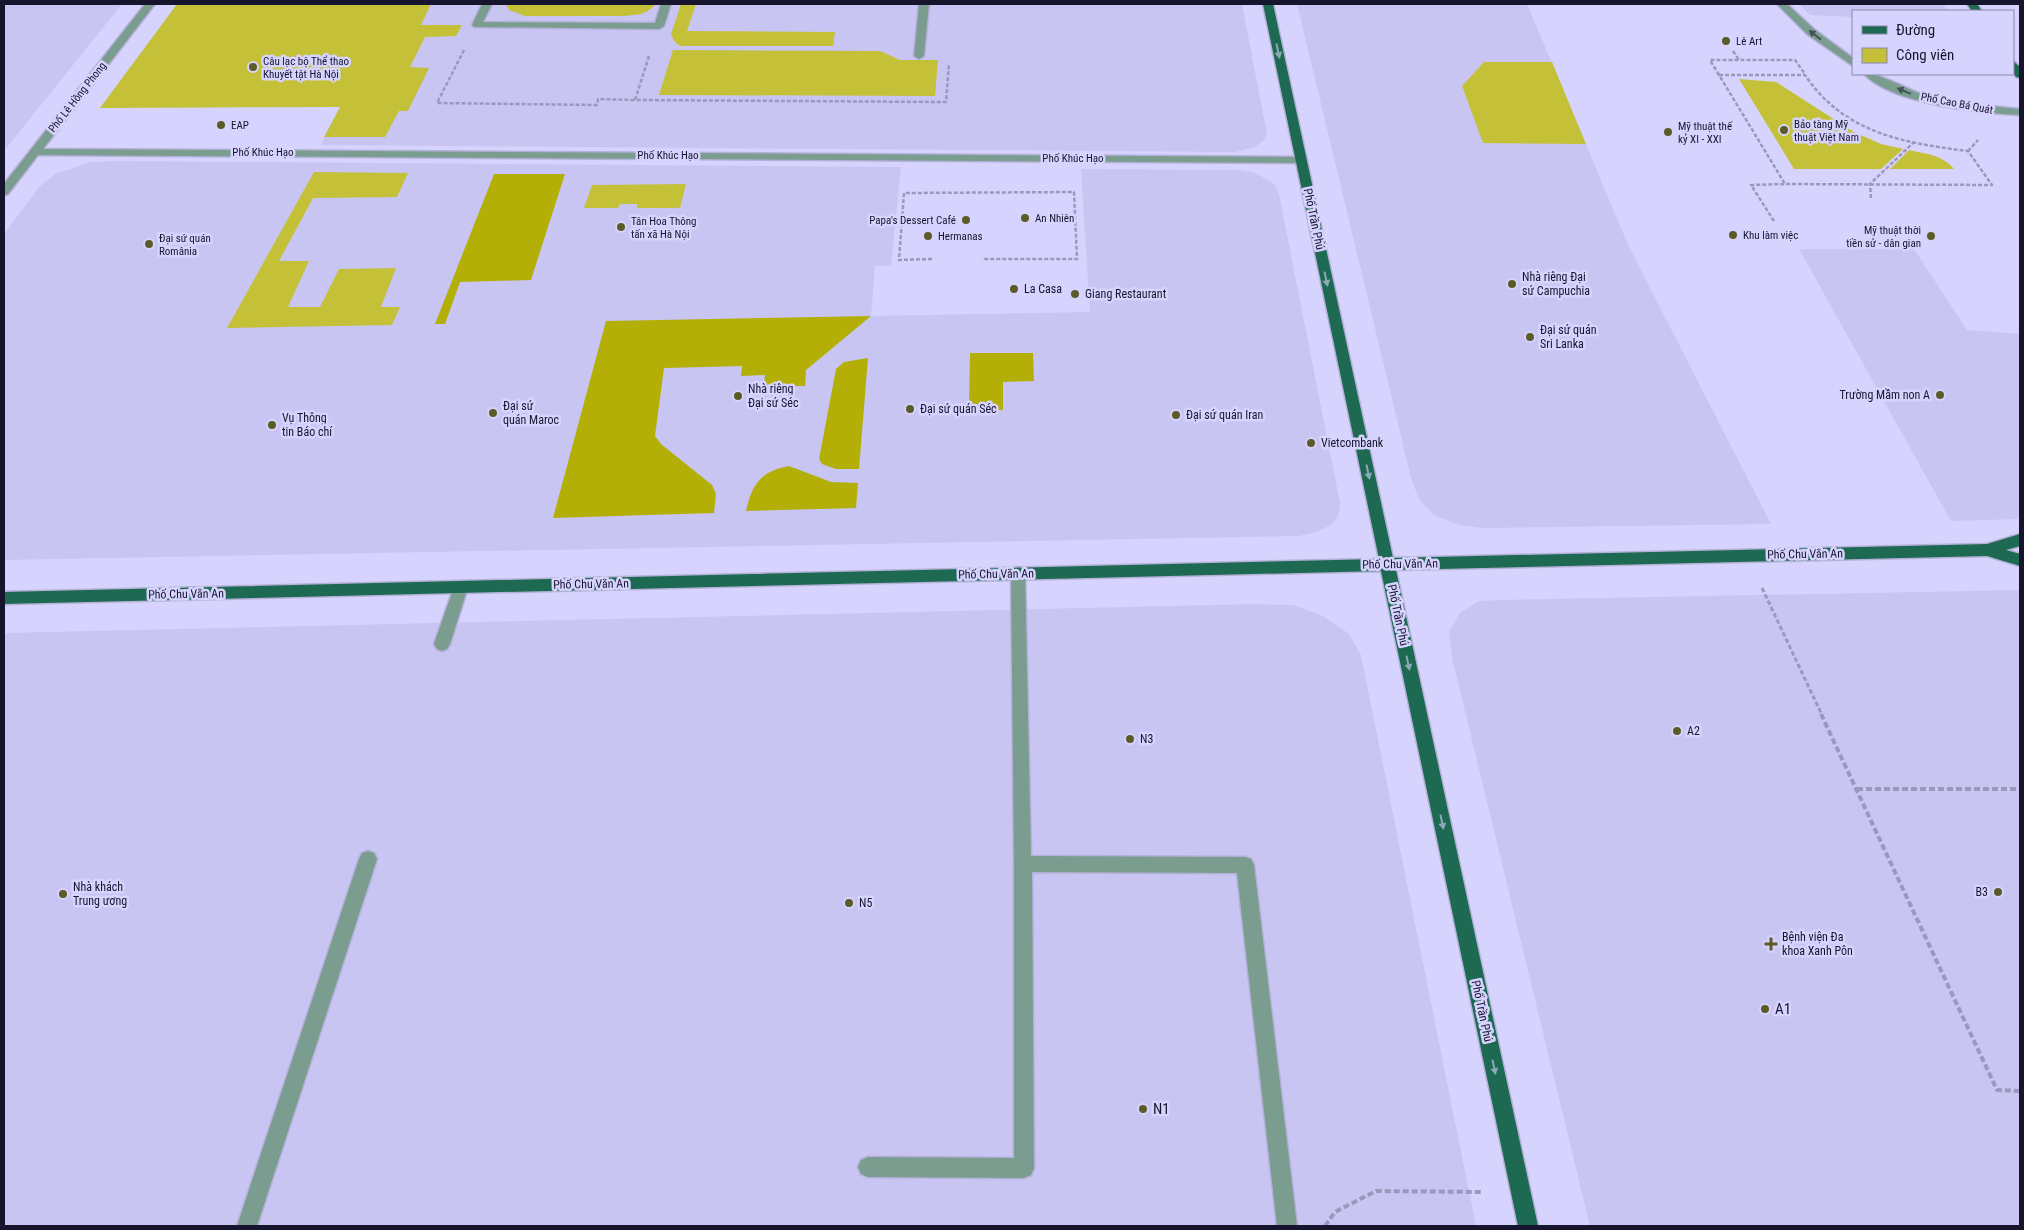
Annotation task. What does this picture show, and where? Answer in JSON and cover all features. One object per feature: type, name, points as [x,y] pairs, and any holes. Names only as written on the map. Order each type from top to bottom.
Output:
[{"type":"main road","name":"Phố Trần Phú","points":[[1268,4],[1528,1226]]},
{"type":"main road","name":"Phố Chu Văn An","points":[[4,598],[1987,550],[2020,540]]},
{"type":"main road","name":"Phố Chu Văn An","points":[[1987,550],[2020,560]]},
{"type":"street","name":"Phố Lê Hồng Phong","points":[[4,191],[150,4]]},
{"type":"street","points":[[487,4],[476,25],[659,26],[666,4]]},
{"type":"street","points":[[919,56],[924,4]]},
{"type":"street","points":[[1782,4],[1811,32],[1852,62]]},
{"type":"street","name":"Phố Cao Bá Quát","points":[[1871,75],[1907,93],[1943,102],[2020,112]]},
{"type":"street","name":"Phố Khúc Hạo","points":[[34,152],[1301,160]]},
{"type":"street","points":[[868,1167],[1024,1168],[1023,864],[1018,573]]},
{"type":"street","points":[[442,644],[461,587]]},
{"type":"street","points":[[247,1226],[368,859]]},
{"type":"street","points":[[1023,864],[1245,865],[1287,1226]]},
{"type":"path","points":[[476,25],[437,103],[597,105],[598,100],[946,102],[949,57],[919,56]]},
{"type":"path","points":[[635,100],[659,26]]},
{"type":"path","points":[[1733,51],[1739,60]]},
{"type":"path","points":[[1774,221],[1751,184],[1992,185],[1968,150],[1914,142],[1871,129],[1835,110],[1816,90],[1795,60],[1710,60],[1785,184]]},
{"type":"path","points":[[1720,75],[1805,75]]},
{"type":"path","points":[[1870,184],[1914,142]]},
{"type":"path","points":[[1870,184],[1871,198]]},
{"type":"path","points":[[932,259],[898,260],[904,193],[1074,192],[1077,259],[982,259]]},
{"type":"path","points":[[1747,556],[1996,1090],[2020,1090]]},
{"type":"path","points":[[1856,790],[2020,789]]},
{"type":"path","points":[[1324,1226],[1335,1212],[1376,1191],[1521,1193]]},
{"type":"shaded area","points":[[122,4],[4,151],[4,5]]},
{"type":"shaded area","points":[[396,4],[1242,4],[1267,134],[1263,141],[1255,147],[1235,152],[321,145]]},
{"type":"shaded area","points":[[1297,4],[1527,4],[1629,247],[1771,524],[1482,528],[1459,525],[1434,515],[1419,499],[1411,478]]},
{"type":"shaded area","points":[[1799,4],[1943,4],[1947,10],[1852,10],[1852,17],[1810,15]]},
{"type":"shaded area","points":[[91,162],[901,167],[891,266],[875,266],[871,316],[1090,312],[1081,169],[1240,170],[1256,173],[1275,185],[1279,194],[1340,503],[1338,516],[1331,525],[1317,532],[1299,536],[4,560],[4,234],[40,186],[55,174]]},
{"type":"shaded area","points":[[494,174],[565,174],[531,280],[460,282],[445,324],[435,324]]},
{"type":"shaded area","name":"Trường Mầm non A","points":[[1799,249],[1914,249],[1967,330],[2020,334],[2020,519],[1951,521]]},
{"type":"shaded area","points":[[871,316],[806,370],[805,386],[764,386],[765,375],[741,376],[742,366],[664,368],[655,436],[661,444],[712,485],[716,494],[714,513],[553,518],[606,321]]},
{"type":"shaded area","points":[[970,353],[1033,353],[1034,381],[1003,382],[1003,410],[969,410]]},
{"type":"shaded area","points":[[868,358],[859,469],[836,469],[822,464],[819,459],[836,369],[844,362]]},
{"type":"shaded area","points":[[789,466],[831,482],[858,483],[856,508],[746,511],[751,493],[759,480],[771,471]]},
{"type":"shaded area","name":"Bệnh viện Đa khoa Xanh Pôn","points":[[2020,590],[2020,1226],[1590,1226],[1453,662],[1449,632],[1460,613],[1479,601],[1501,600]]},
{"type":"shaded area","points":[[1256,604],[1293,605],[1323,616],[1348,633],[1361,655],[1476,1226],[4,1226],[4,633]]},
{"type":"green space","name":"Câu lạc bộ Thể thao Khuyết tật Hà Nội","points":[[177,4],[431,4],[421,25],[462,25],[456,36],[425,37],[410,67],[429,68],[408,111],[399,111],[385,137],[324,137],[340,107],[100,108]]},
{"type":"green space","points":[[506,4],[656,4],[646,12],[629,16],[525,16],[509,10]]},
{"type":"green space","points":[[681,4],[696,4],[687,31],[835,32],[833,46],[680,46],[674,41],[671,34]]},
{"type":"green space","points":[[673,50],[880,51],[900,60],[938,60],[935,96],[659,95]]},
{"type":"green space","points":[[1484,62],[1552,62],[1586,144],[1483,143],[1462,86]]},
{"type":"green space","points":[[1739,79],[1776,82],[1854,132],[1881,144],[1903,149],[1881,169],[1794,169]]},
{"type":"green space","points":[[1909,150],[1939,158],[1950,164],[1954,169],[1890,169]]},
{"type":"green space","points":[[314,172],[408,173],[397,197],[313,198],[279,261],[309,261],[288,307],[320,307],[339,269],[396,268],[381,307],[400,307],[392,325],[227,328]]},
{"type":"green space","points":[[686,184],[680,208],[637,208],[637,204],[620,204],[618,208],[584,208],[592,185]]},
{"type":"place","name":"Lê Art","points":[[1726,41]]},
{"type":"place","name":"Câu lạc bộ Thể thao Khuyết tật Hà Nội","points":[[253,67]]},
{"type":"place","name":"EAP","points":[[221,125]]},
{"type":"place","name":"Bảo tàng Mỹ thuật Việt Nam","points":[[1784,130]]},
{"type":"place","name":"Mỹ thuật thế kỷ XI - XXI","points":[[1668,132]]},
{"type":"place","name":"An Nhiên","points":[[1025,218]]},
{"type":"place","name":"Papa's Dessert Café","points":[[966,220]]},
{"type":"place","name":"Tân Hoa Thông tấn xã Hà Nội","points":[[621,227]]},
{"type":"place","name":"Khu làm việc","points":[[1733,235]]},
{"type":"place","name":"Hermanas","points":[[928,236]]},
{"type":"place","name":"Mỹ thuật thời tiền sử - dân gian","points":[[1931,236]]},
{"type":"place","name":"Đại sứ quán România","points":[[149,244]]},
{"type":"place","name":"Nhà riêng Đại sứ Campuchia","points":[[1512,284]]},
{"type":"place","name":"La Casa","points":[[1014,289]]},
{"type":"place","name":"Giang Restaurant","points":[[1075,294]]},
{"type":"place","name":"Đại sứ quán Sri Lanka","points":[[1530,337]]},
{"type":"place","name":"Trường Mầm non A","points":[[1940,395]]},
{"type":"place","name":"Nhà riêng Đại sứ Séc","points":[[738,396]]},
{"type":"place","name":"Đại sứ quán Séc","points":[[910,409]]},
{"type":"place","name":"Đại sứ quán Maroc","points":[[493,413]]},
{"type":"place","name":"Đại sứ quán Iran","points":[[1176,415]]},
{"type":"place","name":"Vụ Thông tin Báo chí","points":[[272,425]]},
{"type":"place","name":"Vietcombank","points":[[1311,443]]},
{"type":"place","name":"A2","points":[[1677,731]]},
{"type":"place","name":"N3","points":[[1130,739]]},
{"type":"place","name":"B3","points":[[1998,892]]},
{"type":"place","name":"Nhà khách Trung ương","points":[[63,894]]},
{"type":"place","name":"N5","points":[[849,903]]},
{"type":"place","name":"Bệnh viện Đa khoa Xanh Pôn","points":[[1771,944]]},
{"type":"place","name":"A1","points":[[1765,1009]]},
{"type":"place","name":"N1","points":[[1143,1109]]}]
